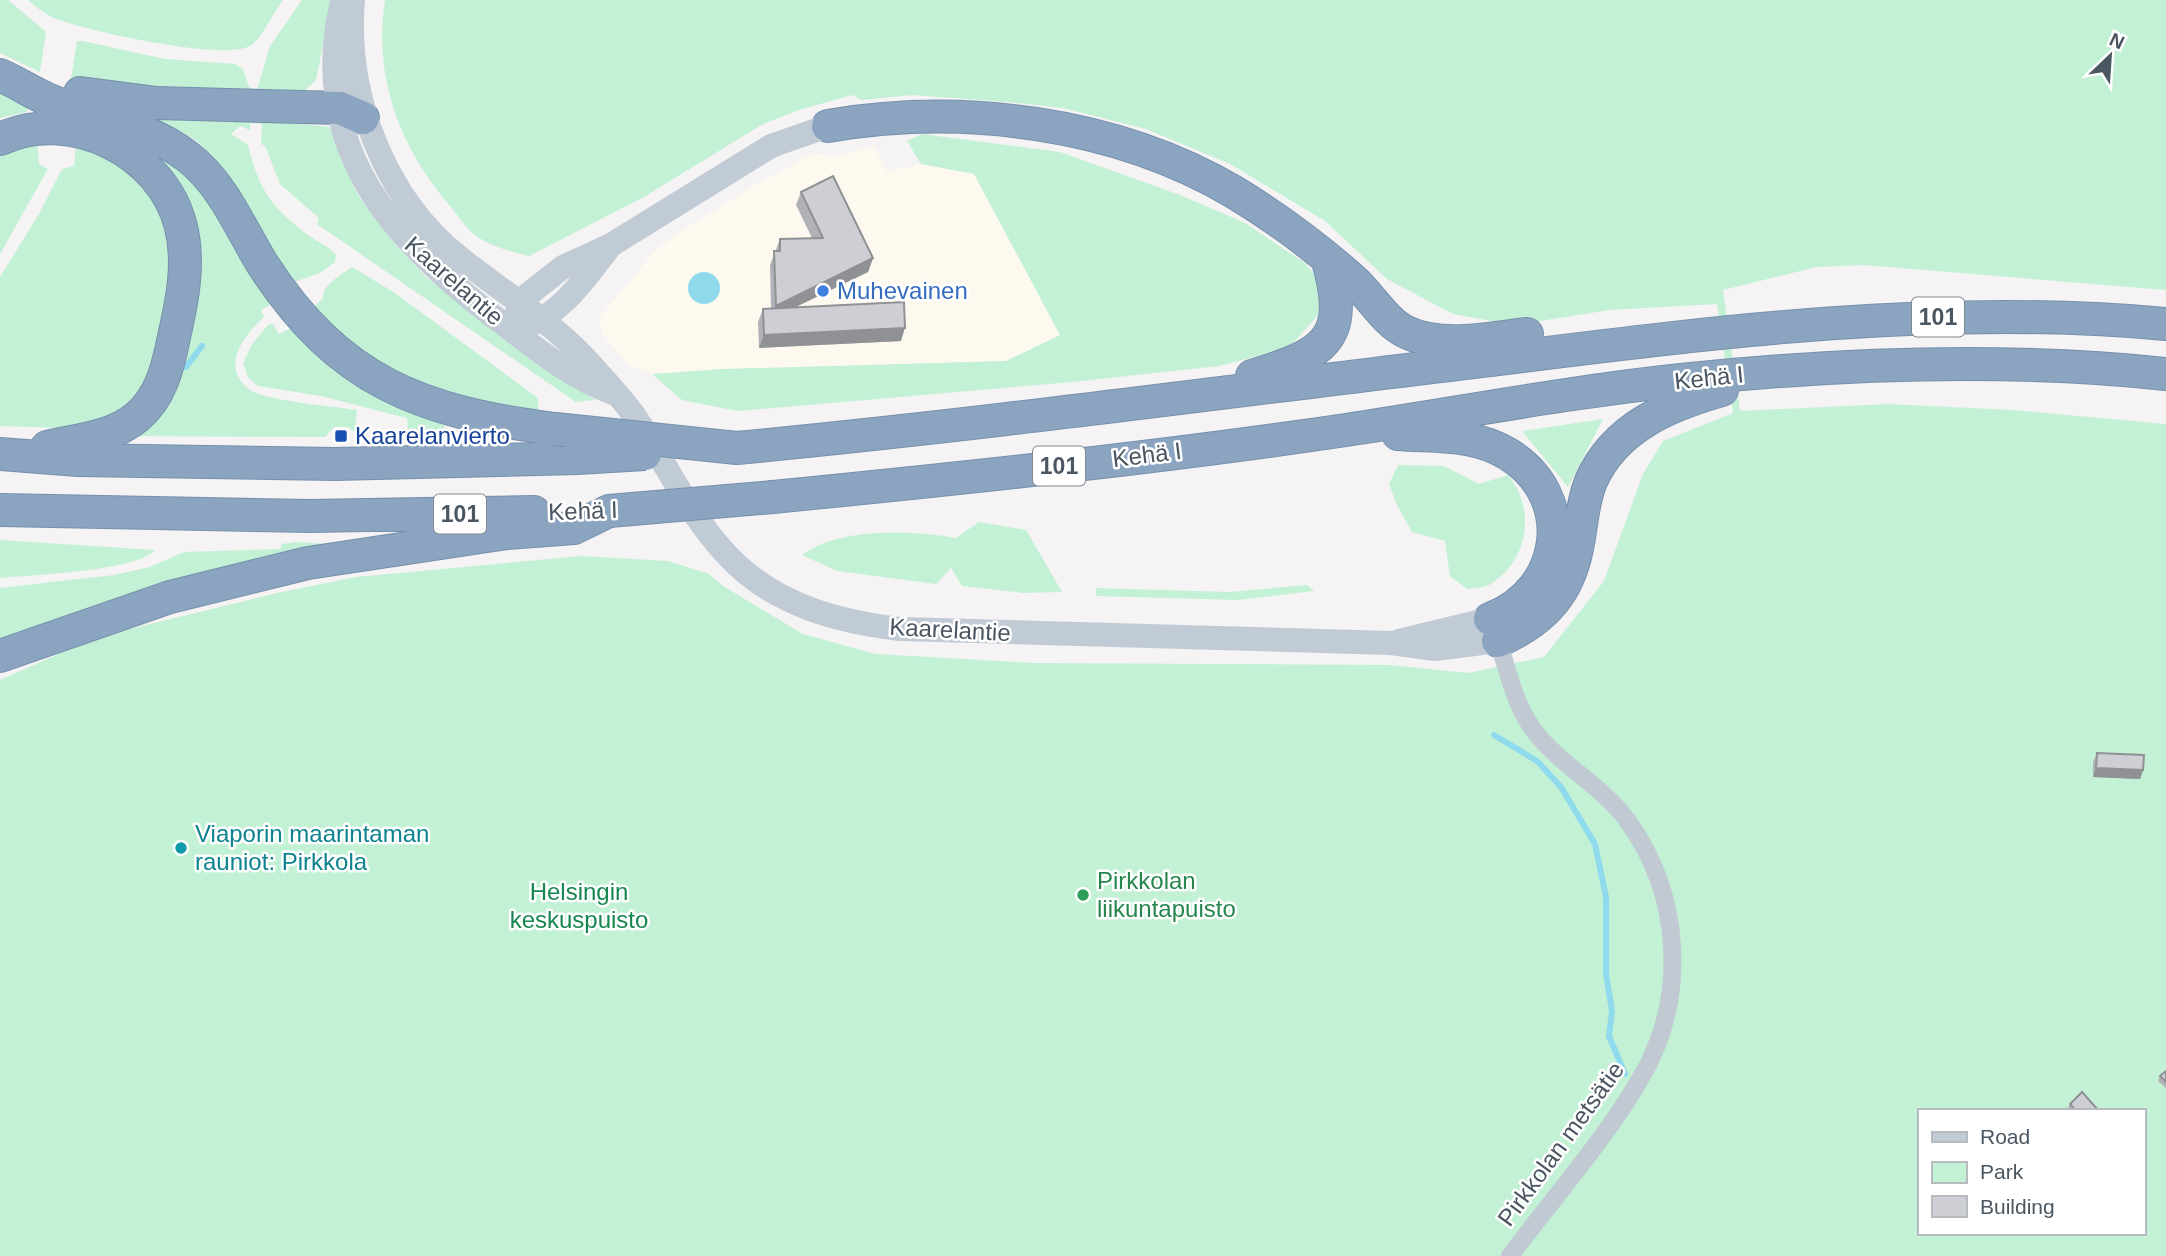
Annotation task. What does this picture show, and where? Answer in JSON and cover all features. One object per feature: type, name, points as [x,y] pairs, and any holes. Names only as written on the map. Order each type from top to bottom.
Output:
[{"type":"highway","points":[[8,79],[157,103],[352,113]]},
{"type":"highway","points":[[8,79],[48,99],[128,123],[165,141],[190,159],[214,184],[239,219],[289,304],[317,336],[351,364],[414,398],[499,422],[737,448]]},
{"type":"highway","points":[[828,126],[867,119],[932,117],[1012,121],[1087,134],[1155,154],[1232,191],[1298,233],[1354,281],[1390,321],[1406,332],[1429,338],[1471,340],[1575,331],[1710,333]]},
{"type":"highway","points":[[0,139],[25,130],[67,129],[107,139],[125,150],[152,175],[173,205],[181,225],[186,268],[165,377],[142,412],[107,434],[7,454]]},
{"type":"highway","points":[[1177,400],[1282,367],[1314,353],[1328,339],[1338,307],[1328,261]]},
{"type":"highway","name":"Kehä I","points":[[7,454],[78,460],[335,464],[577,458],[737,448],[958,427],[1710,333],[1925,317],[2034,316],[2166,324]]},
{"type":"highway","name":"Kehä I","points":[[0,510],[310,516],[609,511],[773,498],[958,478],[1344,430],[1679,380],[1796,370],[2033,365],[2166,374]]},
{"type":"highway","points":[[1494,630],[1524,630],[1559,595],[1573,564],[1580,520],[1592,480],[1623,436],[1650,417],[1684,401],[1796,370]]},
{"type":"highway","points":[[1344,430],[1469,437],[1509,454],[1531,472],[1543,489],[1554,523],[1549,563],[1540,582],[1528,597],[1507,612],[1494,630]]},
{"type":"highway","points":[[0,656],[170,597],[282,569],[446,541],[574,528],[609,511]]},
{"type":"main road","name":"Kaarelantie","points":[[342,0],[333,61],[352,113],[405,198],[430,230],[459,257],[520,301],[594,368],[613,394],[636,417],[714,541],[738,566],[772,591],[813,612],[867,625],[901,629],[1391,643],[1442,649],[1494,630]]},
{"type":"main road","name":"Kaarelantie","points":[[353,0],[352,156],[384,214],[435,270],[579,380],[613,394]]},
{"type":"main road","points":[[514,332],[520,301],[563,267],[611,245],[771,146],[828,126]]},
{"type":"main road","points":[[514,332],[543,320],[582,283],[611,245]]},
{"type":"street","name":"Pirkkolan metsätie","points":[[1494,630],[1509,685],[1530,726],[1551,750],[1616,807],[1646,850],[1667,903],[1673,966],[1666,1011],[1643,1075],[1510,1256]]},
{"type":"shaded area","points":[[874,146],[887,172],[921,164],[974,174],[1060,335],[1006,361],[723,369],[652,374],[630,366],[604,336],[599,318],[655,251],[674,236],[757,184],[814,153],[837,157]]},
{"type":"green space","points":[[0,0],[8,0],[46,32],[40,72],[0,53]]},
{"type":"green space","points":[[28,0],[283,0],[253,44],[240,49],[217,50],[157,43],[94,30],[54,18]]},
{"type":"green space","points":[[302,0],[332,0],[316,80],[303,92],[290,97],[103,84],[71,79],[77,41],[83,41],[165,59],[235,64],[243,69],[249,87],[257,90],[270,46]]},
{"type":"green space","name":"Pirkkolan liikuntapuisto","points":[[385,0],[2166,0],[2166,290],[1864,265],[1816,267],[1723,290],[1740,411],[1888,404],[2013,410],[2166,424],[2166,1256],[0,1256],[0,680],[97,637],[277,593],[356,577],[581,556],[668,561],[709,574],[723,586],[803,634],[876,654],[1035,663],[1390,665],[1468,673],[1544,657],[1604,581],[1643,474],[1663,441],[1733,413],[1717,304],[1610,310],[1514,325],[1453,314],[1387,279],[1325,221],[1230,164],[1146,129],[1063,108],[913,95],[861,100],[852,95],[799,110],[763,124],[644,197],[529,256],[515,253],[487,242],[471,232],[432,184],[404,136],[387,84],[383,57]]},
{"type":"green space","points":[[0,91],[27,104],[27,112],[0,118]]},
{"type":"green space","points":[[141,116],[238,118],[330,127],[342,162],[358,195],[395,244],[427,278],[595,400],[576,402],[317,224],[319,218],[280,184],[265,146],[261,144],[262,124],[250,123],[250,130],[240,126],[231,134],[248,145],[257,174],[268,196],[295,225],[336,255],[335,262],[320,273],[291,283],[237,188],[210,154],[182,132]]},
{"type":"green space","points":[[922,134],[1060,152],[1180,195],[1245,223],[1305,263],[1325,288],[1317,316],[1289,348],[1219,366],[1072,382],[738,411],[682,400],[652,374],[723,369],[1006,361],[1060,335],[974,174],[921,164],[907,141]]},
{"type":"green space","points":[[37,138],[39,164],[48,169],[0,254],[0,148]]},
{"type":"green space","points":[[144,140],[199,184],[273,303],[261,310],[264,317],[249,333],[238,352],[236,371],[241,381],[257,394],[269,397],[357,410],[355,432],[348,427],[334,427],[325,437],[123,436],[188,324]]},
{"type":"green space","points":[[76,145],[118,160],[156,202],[173,242],[160,356],[135,403],[99,423],[61,428],[0,426],[0,277],[39,214],[62,169],[74,166]]},
{"type":"green space","points":[[352,267],[395,293],[538,398],[538,411],[501,403],[481,403],[423,384],[372,360],[312,309],[323,298],[329,284]]},
{"type":"green space","points":[[269,324],[273,324],[279,334],[291,328],[323,360],[360,385],[401,405],[444,421],[445,437],[438,437],[437,430],[408,431],[407,418],[321,396],[258,386],[248,377],[243,363],[252,344]]},
{"type":"green space","points":[[1603,419],[1568,487],[1522,431],[1523,431]]},
{"type":"green space","points":[[1398,465],[1444,466],[1479,484],[1508,475],[1523,504],[1525,519],[1520,549],[1502,575],[1487,586],[1467,589],[1450,576],[1445,541],[1412,532],[1397,505],[1389,484]]},
{"type":"green space","points":[[979,522],[1026,530],[1062,592],[1024,593],[962,586],[951,568],[936,584],[837,571],[802,555],[835,539],[855,535],[898,532],[956,538]]},
{"type":"green space","points":[[0,540],[155,550],[128,563],[106,567],[0,578]]},
{"type":"green space","points":[[282,544],[332,544],[0,646],[0,588],[114,575],[150,567],[184,552],[280,549]]},
{"type":"green space","points":[[1307,585],[1314,591],[1238,600],[1096,596],[1096,588],[1230,592]]},
{"type":"water","points":[[704,272],[715,277],[720,288],[715,299],[704,304],[693,299],[688,288],[693,277]]},
{"type":"building","points":[[833,176],[873,258],[776,306],[774,251],[780,251],[780,239],[823,238],[801,192]]},
{"type":"building","points":[[904,302],[905,328],[764,335],[763,309]]},
{"type":"building","points":[[2097,753],[2144,755],[2143,770],[2096,768]]},
{"type":"building","points":[[2166,1071],[2166,1082],[2160,1076]]},
{"type":"building","points":[[2082,1092],[2097,1109],[2074,1109],[2070,1104]]},
{"type":"waterway","points":[[186,367],[202,346]]},
{"type":"waterway","points":[[1494,735],[1537,761],[1561,787],[1595,844],[1606,897],[1606,974],[1612,1011],[1609,1036],[1625,1074]]},
{"type":"place","name":"Muhevainen","points":[[823,291]]},
{"type":"place","name":"Kaarelanvierto","points":[[341,436]]},
{"type":"place","name":"Viaporin maarintaman rauniot: Pirkkola","points":[[181,848]]},
{"type":"place","name":"Pirkkolan liikuntapuisto","points":[[1083,895]]},
{"type":"park label","name":"Helsingin keskuspuisto","points":[[579,906]]}]
